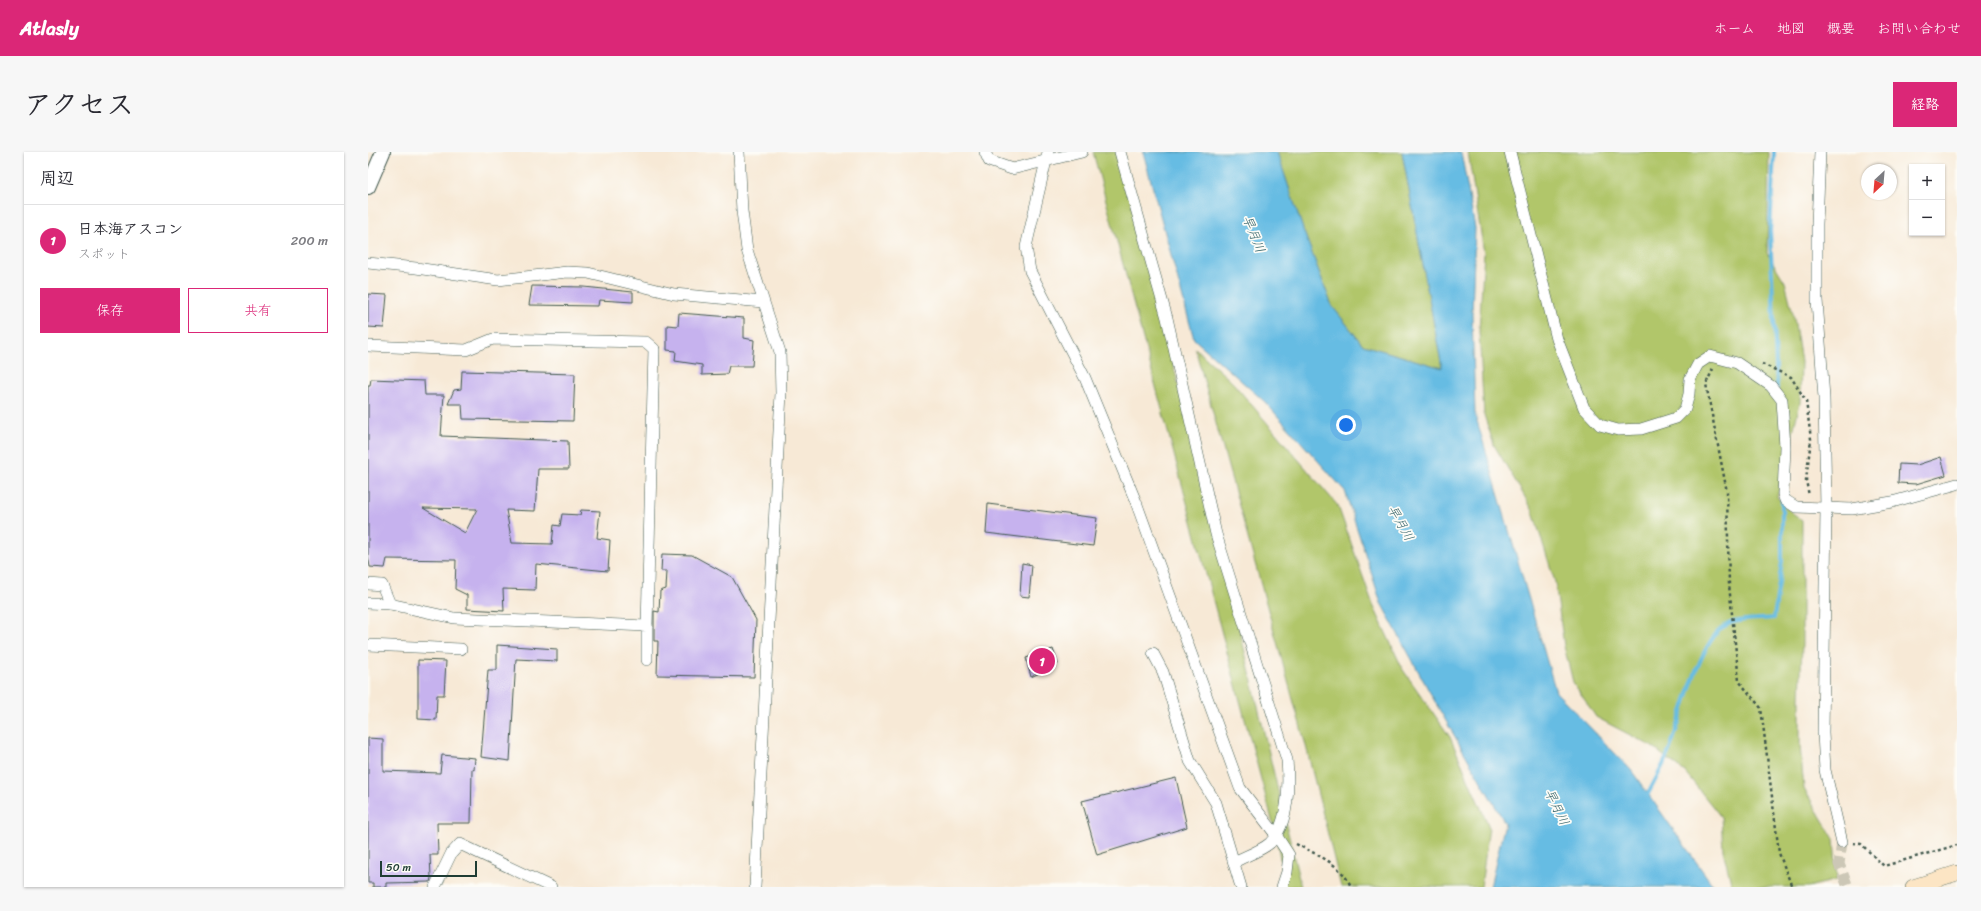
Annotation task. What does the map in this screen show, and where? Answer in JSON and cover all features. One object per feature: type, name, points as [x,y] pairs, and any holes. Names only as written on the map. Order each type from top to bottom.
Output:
[{"type":"main road","points":[[1913,887],[1957,873]]},
{"type":"street","points":[[368,187],[383,152]]},
{"type":"street","points":[[739,152],[742,211],[747,250],[780,352],[781,393],[754,887]]},
{"type":"street","points":[[985,152],[990,161],[1012,169],[1047,157],[1082,152]]},
{"type":"street","points":[[1120,152],[1167,318],[1216,534],[1287,760],[1289,785],[1287,803],[1276,835],[1269,844],[1234,862]]},
{"type":"street","points":[[1510,152],[1557,339],[1584,408],[1600,425],[1618,430],[1641,429],[1676,418],[1685,409],[1689,394],[1690,379],[1698,364],[1710,356],[1737,362],[1771,386],[1782,400],[1784,494],[1785,500],[1796,507],[1852,509],[1892,502],[1957,484]]},
{"type":"street","points":[[1820,152],[1816,224],[1817,300],[1824,398],[1826,508],[1823,733],[1825,770],[1842,842]]},
{"type":"street","points":[[1047,157],[1026,247],[1030,271],[1085,378],[1136,502],[1240,788],[1276,835],[1289,855],[1287,872],[1282,887]]},
{"type":"street","points":[[368,263],[416,268],[498,280],[567,272],[588,272],[674,294],[763,302]]},
{"type":"street","points":[[368,346],[466,350],[493,339],[646,342],[654,349],[647,660]]},
{"type":"street","points":[[368,584],[382,585],[390,604]]},
{"type":"street","points":[[368,603],[390,604],[454,618],[647,626]]},
{"type":"street","points":[[368,645],[461,649]]},
{"type":"street","points":[[1153,653],[1163,672],[1190,761],[1216,803],[1241,887]]},
{"type":"street","points":[[435,887],[450,854],[460,844],[551,887]]},
{"type":"path","points":[[1760,363],[1791,377],[1806,401],[1811,439],[1806,480],[1810,499]]},
{"type":"path","points":[[1718,366],[1713,369],[1706,384],[1727,492],[1729,585],[1739,681],[1761,708],[1779,853],[1792,887]]},
{"type":"path","points":[[1276,835],[1334,864],[1348,880],[1351,887]]},
{"type":"path","points":[[1842,842],[1861,844],[1884,866],[1957,845]]},
{"type":"green space","points":[[1093,152],[1118,152],[1212,514],[1301,887],[1285,887],[1276,835]]},
{"type":"green space","points":[[1277,152],[1402,152],[1442,368],[1363,345],[1332,306],[1304,232]]},
{"type":"green space","points":[[1468,152],[1769,152],[1767,253],[1785,282],[1794,318],[1801,362],[1800,403],[1777,497],[1791,512],[1802,520],[1800,746],[1804,789],[1834,839],[1837,880],[1808,887],[1732,887],[1723,850],[1721,817],[1685,772],[1651,746],[1596,717],[1573,682],[1564,646],[1555,582],[1532,509],[1494,445],[1484,415],[1479,331],[1484,253]]},
{"type":"green space","points":[[1195,348],[1233,383],[1338,506],[1373,605],[1403,670],[1450,737],[1489,827],[1481,887],[1341,887],[1306,746]]},
{"type":"water","name":"早月川","points":[[1143,152],[1277,152],[1304,232],[1332,306],[1363,345],[1442,368],[1402,152],[1461,152],[1475,228],[1472,314],[1475,414],[1556,692],[1631,770],[1714,887],[1490,887],[1505,823],[1439,709],[1381,603],[1345,491],[1265,402],[1194,339]]},
{"type":"building","points":[[532,286],[584,287],[633,292],[633,302],[599,300],[598,306],[529,305]]},
{"type":"building","points":[[368,294],[387,295],[384,328],[368,327]]},
{"type":"building","points":[[679,313],[744,318],[744,338],[754,340],[752,366],[729,366],[727,374],[702,375],[702,365],[675,361],[676,351],[667,350],[667,325],[678,326]]},
{"type":"building","points":[[462,371],[575,374],[573,421],[463,419],[462,404],[448,404],[454,390],[461,389]]},
{"type":"building","points":[[371,379],[424,381],[425,395],[444,395],[441,436],[568,441],[569,469],[538,469],[535,511],[506,510],[512,543],[552,544],[554,525],[560,526],[562,514],[580,515],[581,510],[600,511],[597,538],[610,540],[608,571],[536,564],[535,590],[503,589],[504,611],[467,609],[467,595],[455,589],[456,560],[387,559],[385,568],[370,567],[368,556],[368,385],[370,385]],"holes":[[[423,508],[477,509],[465,533]]]},
{"type":"building","points":[[1941,457],[1946,475],[1916,484],[1898,483],[1899,464],[1917,465]]},
{"type":"building","points":[[988,504],[1097,518],[1093,546],[986,533]]},
{"type":"building","points":[[662,554],[692,555],[732,577],[756,620],[754,677],[657,675],[658,641],[654,641],[654,611],[659,612],[660,591],[666,589],[667,571],[661,571]]},
{"type":"building","points":[[1022,563],[1032,565],[1029,597],[1020,596]]},
{"type":"building","points":[[497,645],[557,649],[557,661],[516,659],[510,761],[481,757],[488,670],[497,670]]},
{"type":"building","points":[[1053,649],[1058,664],[1031,677],[1026,658]]},
{"type":"building","points":[[418,660],[446,661],[444,695],[437,695],[436,720],[418,719]]},
{"type":"building","points":[[368,738],[383,739],[383,771],[440,773],[442,755],[475,758],[474,770],[472,769],[471,823],[437,823],[438,855],[430,855],[430,882],[386,883],[386,887],[373,887],[373,883],[368,883]]},
{"type":"building","points":[[1176,778],[1187,827],[1097,855],[1082,801]]},
{"type":"waterway","points":[[1774,152],[1770,231],[1777,389]]},
{"type":"waterway","points":[[1646,798],[1670,750],[1692,681],[1706,649],[1714,636],[1723,627],[1734,622],[1774,618],[1782,561],[1782,500]]},
{"type":"tunnel","points":[[1842,842],[1839,864],[1848,887]]},
{"type":"place","name":"日本海アスコン","points":[[1042,661]]}]
